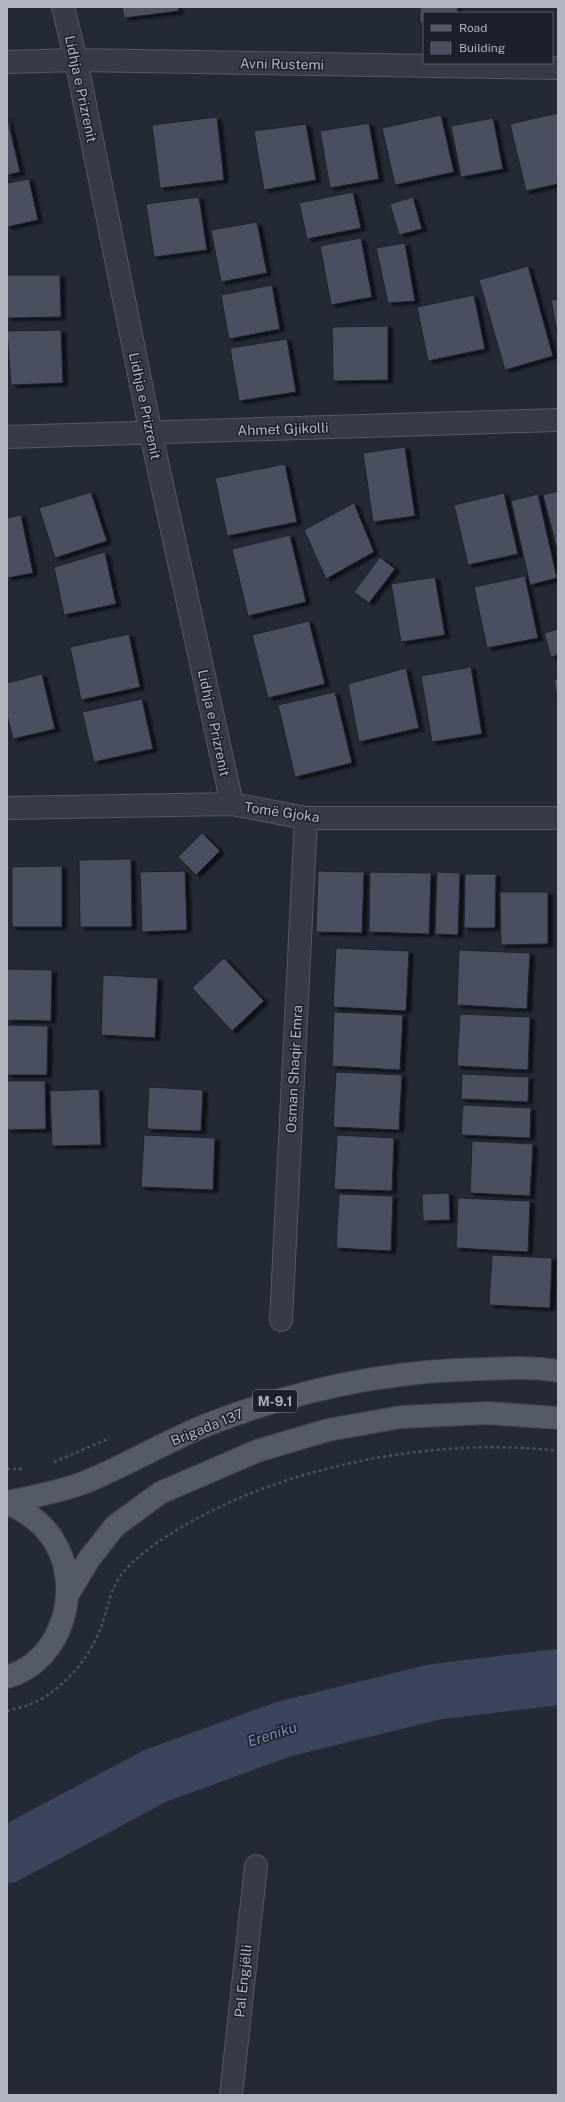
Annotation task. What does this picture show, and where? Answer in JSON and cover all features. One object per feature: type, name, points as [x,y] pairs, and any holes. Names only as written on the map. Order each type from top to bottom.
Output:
[{"type":"main road","name":"Brigada 137","points":[[7,1503],[50,1494],[84,1482],[208,1425],[280,1400],[355,1382],[439,1369],[538,1368],[558,1371]]},
{"type":"main road","name":"Brigada 137","points":[[68,1594],[89,1559],[115,1526],[160,1493],[257,1451],[328,1430],[401,1417],[487,1413],[558,1418]]},
{"type":"main road","name":"Brigada 137","points":[[7,1503],[24,1511],[35,1519],[52,1538],[62,1556],[67,1574],[68,1594],[65,1615],[57,1634],[45,1651],[29,1665],[7,1677]]},
{"type":"street","name":"Lidhja e Prizrenit","points":[[63,7],[76,60],[150,434],[232,804]]},
{"type":"street","name":"Avni Rustemi","points":[[7,62],[76,60],[558,68]]},
{"type":"street","name":"Ahmet Gjikolli","points":[[7,437],[150,434],[558,420]]},
{"type":"street","name":"Tomë Gjoka","points":[[7,808],[232,804],[306,818],[558,818]]},
{"type":"street","name":"Osman Shaqir Emra","points":[[281,1320],[306,818]]},
{"type":"street","name":"Pal Engjëlli","points":[[231,2095],[256,1866]]},
{"type":"path","points":[[7,1711],[38,1702],[64,1682],[90,1652],[109,1601],[121,1576],[150,1546],[202,1514],[253,1492],[318,1471],[401,1454],[479,1447],[558,1451]]},
{"type":"building","points":[[122,7],[178,7],[179,11],[124,18]]},
{"type":"building","points":[[420,7],[458,7],[457,12],[423,12],[423,23],[420,23]]},
{"type":"building","points":[[558,113],[558,184],[526,191],[510,124]]},
{"type":"building","points":[[441,115],[454,172],[395,185],[382,128]]},
{"type":"building","points":[[7,116],[20,172],[7,175]]},
{"type":"building","points":[[217,117],[224,180],[160,188],[152,125]]},
{"type":"building","points":[[493,118],[503,169],[461,177],[451,126]]},
{"type":"building","points":[[369,123],[379,179],[330,188],[320,131]]},
{"type":"building","points":[[306,124],[316,180],[264,190],[254,131]]},
{"type":"building","points":[[29,179],[38,220],[7,227],[7,183]]},
{"type":"building","points":[[353,192],[361,228],[307,239],[299,203]]},
{"type":"building","points":[[199,197],[207,250],[154,257],[146,204]]},
{"type":"building","points":[[413,197],[422,229],[399,235],[390,204]]},
{"type":"building","points":[[257,222],[267,273],[221,282],[211,230]]},
{"type":"building","points":[[361,238],[372,297],[331,305],[320,246]]},
{"type":"building","points":[[405,243],[415,301],[388,303],[376,248]]},
{"type":"building","points":[[528,266],[553,356],[505,370],[479,280]]},
{"type":"building","points":[[7,275],[60,275],[61,317],[7,318]]},
{"type":"building","points":[[272,285],[280,329],[229,339],[221,295]]},
{"type":"building","points":[[474,295],[485,349],[428,361],[417,307]]},
{"type":"building","points":[[558,299],[558,337],[551,300]]},
{"type":"building","points":[[388,326],[388,380],[333,381],[332,327]]},
{"type":"building","points":[[61,330],[63,383],[11,385],[7,331]]},
{"type":"building","points":[[287,339],[296,392],[239,401],[230,348]]},
{"type":"building","points":[[405,447],[415,516],[373,522],[363,453]]},
{"type":"building","points":[[285,464],[297,522],[227,536],[215,478]]},
{"type":"building","points":[[558,491],[558,553],[543,495]]},
{"type":"building","points":[[91,492],[107,541],[55,558],[39,508]]},
{"type":"building","points":[[504,493],[518,554],[468,565],[454,505]]},
{"type":"building","points":[[538,494],[557,578],[530,585],[511,501]]},
{"type":"building","points":[[354,503],[374,552],[326,579],[304,530]]},
{"type":"building","points":[[21,515],[33,573],[7,578],[7,518]]},
{"type":"building","points":[[290,535],[306,602],[248,616],[232,549]]},
{"type":"building","points":[[105,552],[116,604],[64,615],[54,567]]},
{"type":"building","points":[[380,557],[395,569],[369,603],[354,592]]},
{"type":"building","points":[[525,576],[538,638],[487,648],[474,587]]},
{"type":"building","points":[[435,577],[445,635],[401,642],[391,584]]},
{"type":"building","points":[[309,621],[325,684],[268,698],[252,635]]},
{"type":"building","points":[[558,629],[558,655],[551,657],[544,633]]},
{"type":"building","points":[[129,634],[140,687],[81,700],[70,647]]},
{"type":"building","points":[[471,667],[482,734],[432,742],[421,676]]},
{"type":"building","points":[[406,668],[419,728],[359,742],[348,684]]},
{"type":"building","points":[[42,674],[55,729],[13,739],[7,715],[7,683]]},
{"type":"building","points":[[558,679],[558,703],[554,680]]},
{"type":"building","points":[[335,692],[352,763],[295,777],[278,705]]},
{"type":"building","points":[[142,699],[153,749],[94,762],[82,712]]},
{"type":"building","points":[[202,833],[220,851],[196,875],[178,857]]},
{"type":"building","points":[[131,859],[132,927],[80,927],[79,860]]},
{"type":"building","points":[[62,866],[62,927],[12,927],[12,867]]},
{"type":"building","points":[[185,871],[187,930],[142,932],[140,872]]},
{"type":"building","points":[[318,871],[364,872],[362,933],[316,932]]},
{"type":"building","points":[[370,872],[431,873],[429,934],[369,932]]},
{"type":"building","points":[[437,872],[460,873],[458,935],[435,934]]},
{"type":"building","points":[[465,874],[496,874],[495,928],[464,928]]},
{"type":"building","points":[[500,892],[548,892],[548,944],[501,945]]},
{"type":"building","points":[[336,948],[409,951],[406,1011],[333,1007]]},
{"type":"building","points":[[459,950],[530,953],[527,1009],[457,1005]]},
{"type":"building","points":[[224,958],[264,1001],[232,1031],[192,988]]},
{"type":"building","points":[[7,969],[52,970],[51,1021],[7,1020]]},
{"type":"building","points":[[103,975],[158,978],[155,1038],[101,1035]]},
{"type":"building","points":[[334,1012],[403,1015],[400,1070],[332,1066]]},
{"type":"building","points":[[460,1014],[530,1017],[528,1070],[457,1066]]},
{"type":"building","points":[[7,1025],[48,1026],[47,1075],[7,1075]]},
{"type":"building","points":[[336,1072],[402,1075],[399,1130],[333,1127]]},
{"type":"building","points":[[462,1074],[529,1077],[528,1102],[461,1099]]},
{"type":"building","points":[[7,1081],[45,1081],[46,1129],[7,1130]]},
{"type":"building","points":[[149,1087],[203,1090],[201,1131],[147,1129]]},
{"type":"building","points":[[99,1089],[101,1145],[52,1146],[50,1091]]},
{"type":"building","points":[[463,1105],[531,1108],[530,1138],[461,1135]]},
{"type":"building","points":[[144,1135],[215,1138],[213,1190],[141,1187]]},
{"type":"building","points":[[337,1135],[394,1138],[392,1191],[334,1189]]},
{"type":"building","points":[[472,1141],[533,1144],[530,1196],[470,1193]]},
{"type":"building","points":[[449,1193],[450,1220],[423,1221],[422,1194]]},
{"type":"building","points":[[339,1194],[393,1196],[391,1251],[336,1248]]},
{"type":"building","points":[[458,1198],[530,1201],[528,1252],[456,1248]]},
{"type":"building","points":[[492,1255],[552,1258],[550,1308],[489,1305]]},
{"type":"waterway","name":"Ereniku","points":[[7,1855],[155,1776],[284,1729],[434,1692],[558,1677]]}]
